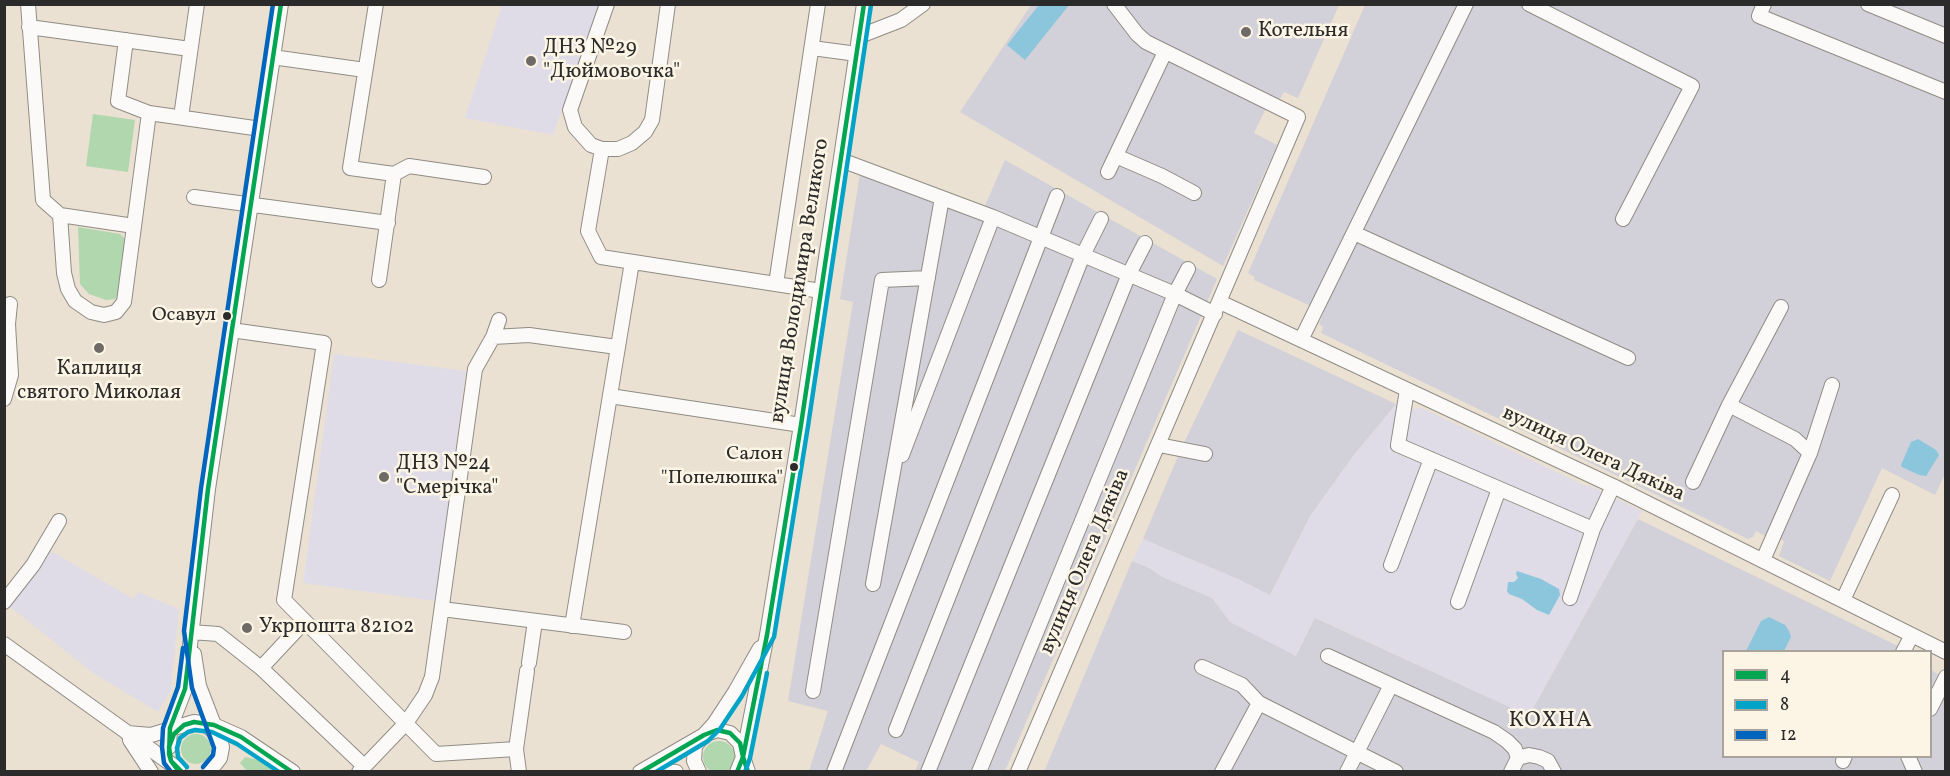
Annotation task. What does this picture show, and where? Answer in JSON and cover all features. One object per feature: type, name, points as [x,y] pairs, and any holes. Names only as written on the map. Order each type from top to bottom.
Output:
[{"type":"street","points":[[28,4],[43,200],[60,215],[134,225]]},
{"type":"street","points":[[181,117],[197,4]]},
{"type":"street","points":[[180,770],[171,761],[169,747],[177,726],[185,689],[208,489],[280,4]]},
{"type":"street","points":[[376,4],[350,168],[394,174],[409,166],[483,177]]},
{"type":"street","points":[[607,4],[570,110],[575,127],[591,144],[602,149],[618,149],[632,143],[645,132],[651,120],[668,4]]},
{"type":"street","points":[[776,284],[818,4]]},
{"type":"street","name":"вулиця Володимира Великого","points":[[737,771],[743,757],[767,636],[864,4]]},
{"type":"street","points":[[860,36],[901,20],[923,4]]},
{"type":"street","points":[[1108,172],[1165,52],[1137,34],[1114,4]]},
{"type":"street","points":[[1301,340],[1466,4]]},
{"type":"street","points":[[1528,4],[1692,86],[1623,219]]},
{"type":"street","points":[[1764,4],[1759,16],[1944,88]]},
{"type":"street","points":[[1868,4],[1946,36]]},
{"type":"street","points":[[29,27],[190,49]]},
{"type":"street","points":[[126,40],[118,101],[149,113],[261,129]]},
{"type":"street","points":[[812,48],[857,54]]},
{"type":"street","name":"вулиця Олега Дяківа","points":[[1018,771],[1298,117],[1165,52]]},
{"type":"street","points":[[272,57],[365,70]]},
{"type":"street","points":[[60,215],[64,273],[68,289],[75,301],[91,312],[104,315],[116,312],[124,302],[149,113]]},
{"type":"street","points":[[602,149],[588,231],[601,257],[821,291]]},
{"type":"street","points":[[1116,156],[1194,193]]},
{"type":"street","points":[[841,160],[993,217],[1175,294],[1218,308]]},
{"type":"street","points":[[379,280],[394,174]]},
{"type":"street","points":[[834,771],[1057,196]]},
{"type":"street","points":[[194,197],[388,223]]},
{"type":"street","points":[[873,584],[942,198]]},
{"type":"street","points":[[891,485],[993,217]]},
{"type":"street","points":[[896,730],[1083,255],[1101,219]]},
{"type":"street","points":[[1354,233],[1628,358]]},
{"type":"street","points":[[928,771],[1128,274],[1145,243]]},
{"type":"street","points":[[572,626],[632,262]]},
{"type":"street","points":[[979,771],[1175,294],[1188,269]]},
{"type":"street","points":[[813,691],[882,280],[928,278]]},
{"type":"street","points":[[4,399],[8,372],[10,304]]},
{"type":"street","points":[[1693,482],[1729,405],[1781,307]]},
{"type":"street","name":"вулиця Олега Дяківа","points":[[1218,308],[1301,340],[1613,486],[1946,652]]},
{"type":"street","points":[[191,632],[218,634],[261,668],[362,769],[406,723],[425,695],[432,677],[475,369],[493,337],[499,320]]},
{"type":"street","points":[[231,330],[324,344],[284,600],[436,754],[516,748]]},
{"type":"street","points":[[493,337],[529,335],[617,347]]},
{"type":"street","points":[[1763,560],[1810,453],[1832,385]]},
{"type":"street","points":[[1407,390],[1398,445],[1593,529]]},
{"type":"street","points":[[610,396],[801,425]]},
{"type":"street","points":[[1729,405],[1795,439],[1810,453]]},
{"type":"street","points":[[1159,445],[1205,454]]},
{"type":"street","points":[[1390,565],[1431,459]]},
{"type":"street","points":[[1569,598],[1593,529],[1613,486]]},
{"type":"street","points":[[1458,602],[1499,489]]},
{"type":"street","points":[[1843,600],[1892,495]]},
{"type":"street","points":[[4,602],[33,565],[59,522]]},
{"type":"street","points":[[442,609],[624,632]]},
{"type":"street","points":[[261,668],[304,621]]},
{"type":"street","points":[[519,771],[516,748],[535,621]]},
{"type":"street","points":[[191,632],[199,686],[212,729],[222,747],[220,758],[209,771]]},
{"type":"street","points":[[1904,650],[1912,635]]},
{"type":"street","name":"вулиця Володимира Великого","points":[[643,770],[704,735],[722,714],[767,636]]},
{"type":"street","points":[[4,644],[125,733],[180,770]]},
{"type":"street","points":[[1328,656],[1494,732],[1507,741],[1515,750],[1518,758]]},
{"type":"street","points":[[1202,667],[1242,685],[1259,703],[1396,771]]},
{"type":"street","points":[[1932,705],[1946,677]]},
{"type":"street","points":[[1347,771],[1391,685]]},
{"type":"street","points":[[1222,771],[1259,703]]},
{"type":"street","points":[[125,733],[151,735],[194,722],[242,737],[293,771]]},
{"type":"street","points":[[699,771],[693,753],[704,735],[717,730],[730,733],[740,743],[748,771]]},
{"type":"street","points":[[125,733],[151,771]]},
{"type":"street","points":[[1510,771],[1518,758],[1529,755],[1548,761],[1554,771]]},
{"type":"street","name":"вулиця Володимира Великого","points":[[643,770],[676,771]]},
{"type":"shaded area","name":"ДНЗ №29 \"Дюймовочка\"","points":[[502,5],[599,5],[553,135],[465,118]]},
{"type":"shaded area","points":[[1031,5],[1339,5],[1298,98],[1284,92],[1280,99],[1272,96],[1254,133],[1277,145],[1223,266],[960,112]]},
{"type":"shaded area","points":[[1365,5],[1945,5],[1945,474],[1935,495],[1882,468],[1830,581],[1779,556],[1784,541],[1774,536],[1767,533],[1765,536],[1756,531],[1753,537],[1748,539],[1321,333],[1323,327],[1319,324],[1324,312],[1254,280],[1255,277],[1248,273]]},
{"type":"shaded area","points":[[1005,160],[1217,279],[1005,771],[915,771],[919,762],[881,744],[866,771],[809,771],[828,711],[788,701],[853,302],[840,299],[862,161],[984,208]]},
{"type":"shaded area","points":[[1238,330],[1396,404],[1353,456],[1310,516],[1270,595],[1143,539],[1181,449]]},
{"type":"shaded area","name":"ДНЗ №24 \"Смерічка\"","points":[[334,354],[466,371],[435,601],[303,583]]},
{"type":"shaded area","points":[[1396,404],[1411,411],[1420,407],[1642,511],[1529,716],[1316,618],[1296,656],[1229,622],[1212,598],[1161,577],[1149,568],[1132,561],[1143,539],[1270,595],[1310,516],[1353,456]]},
{"type":"shaded area","points":[[1638,519],[1906,650],[1722,650],[1722,758],[1932,758],[1932,671],[1945,678],[1945,771],[1044,772],[1132,561],[1149,568],[1162,577],[1212,598],[1230,622],[1296,656],[1315,618],[1529,716]]},
{"type":"shaded area","points":[[49,550],[134,599],[138,592],[179,609],[171,690],[158,712],[93,673],[8,605]]},
{"type":"green space","points":[[93,114],[135,120],[128,172],[86,166]]},
{"type":"green space","points":[[78,227],[120,234],[125,239],[118,295],[115,299],[106,300],[89,294],[80,284]]},
{"type":"green space","points":[[196,734],[207,738],[211,749],[207,760],[196,764],[185,760],[181,749],[185,738]]},
{"type":"green space","points":[[719,741],[730,746],[735,757],[730,768],[719,773],[708,768],[703,757],[708,746]]},
{"type":"green space","points":[[245,757],[258,760],[271,769],[269,771],[247,771],[240,763]]},
{"type":"water","points":[[1039,5],[1069,5],[1025,60],[1007,45]]},
{"type":"water","points":[[1918,439],[1936,450],[1939,455],[1926,476],[1919,475],[1901,465],[1911,442]]},
{"type":"water","points":[[1517,571],[1541,579],[1559,589],[1560,595],[1549,615],[1509,594],[1508,582],[1514,582],[1518,578]]},
{"type":"water","points":[[1769,617],[1785,625],[1791,637],[1784,650],[1746,650],[1761,621]]},
{"type":"transit line","name":"12","points":[[203,767],[213,755],[214,748],[192,688],[184,631],[201,488],[273,4]]},
{"type":"transit line","name":"4","points":[[182,772],[171,761],[169,754],[170,728],[185,689],[208,489],[281,4]]},
{"type":"transit line","name":"4","points":[[748,772],[743,757],[767,635],[801,425],[864,4]]},
{"type":"transit line","name":"8","points":[[656,772],[708,741],[720,729],[742,696],[774,637],[871,5]]},
{"type":"transit line","name":"12","points":[[171,772],[164,763],[163,728],[178,687],[183,648]]},
{"type":"transit line","name":"8","points":[[745,772],[750,758],[767,673]]},
{"type":"transit line","name":"4","points":[[177,769],[171,761],[169,747],[174,734],[184,725],[194,722],[214,725],[241,737],[292,772]]},
{"type":"transit line","name":"8","points":[[187,767],[178,757],[177,748],[180,738],[195,730],[212,732],[237,744],[279,772]]},
{"type":"transit line","name":"4","points":[[641,772],[704,735],[717,730],[730,733],[740,743],[743,757],[737,772]]},
{"type":"place","name":"Котельня","points":[[1246,32]]},
{"type":"place","name":"ДНЗ №29 \"Дюймовочка\"","points":[[531,61]]},
{"type":"place","name":"Осавул","points":[[227,316]]},
{"type":"place","name":"Каплиця святого Миколая","points":[[99,348]]},
{"type":"place","name":"Салон \"Попелюшка\"","points":[[794,467]]},
{"type":"place","name":"ДНЗ №24 \"Смерічка\"","points":[[384,477]]},
{"type":"place","name":"Укрпошта 82102","points":[[247,628]]},
{"type":"district","name":"КОХНА","points":[[1551,722]]}]
